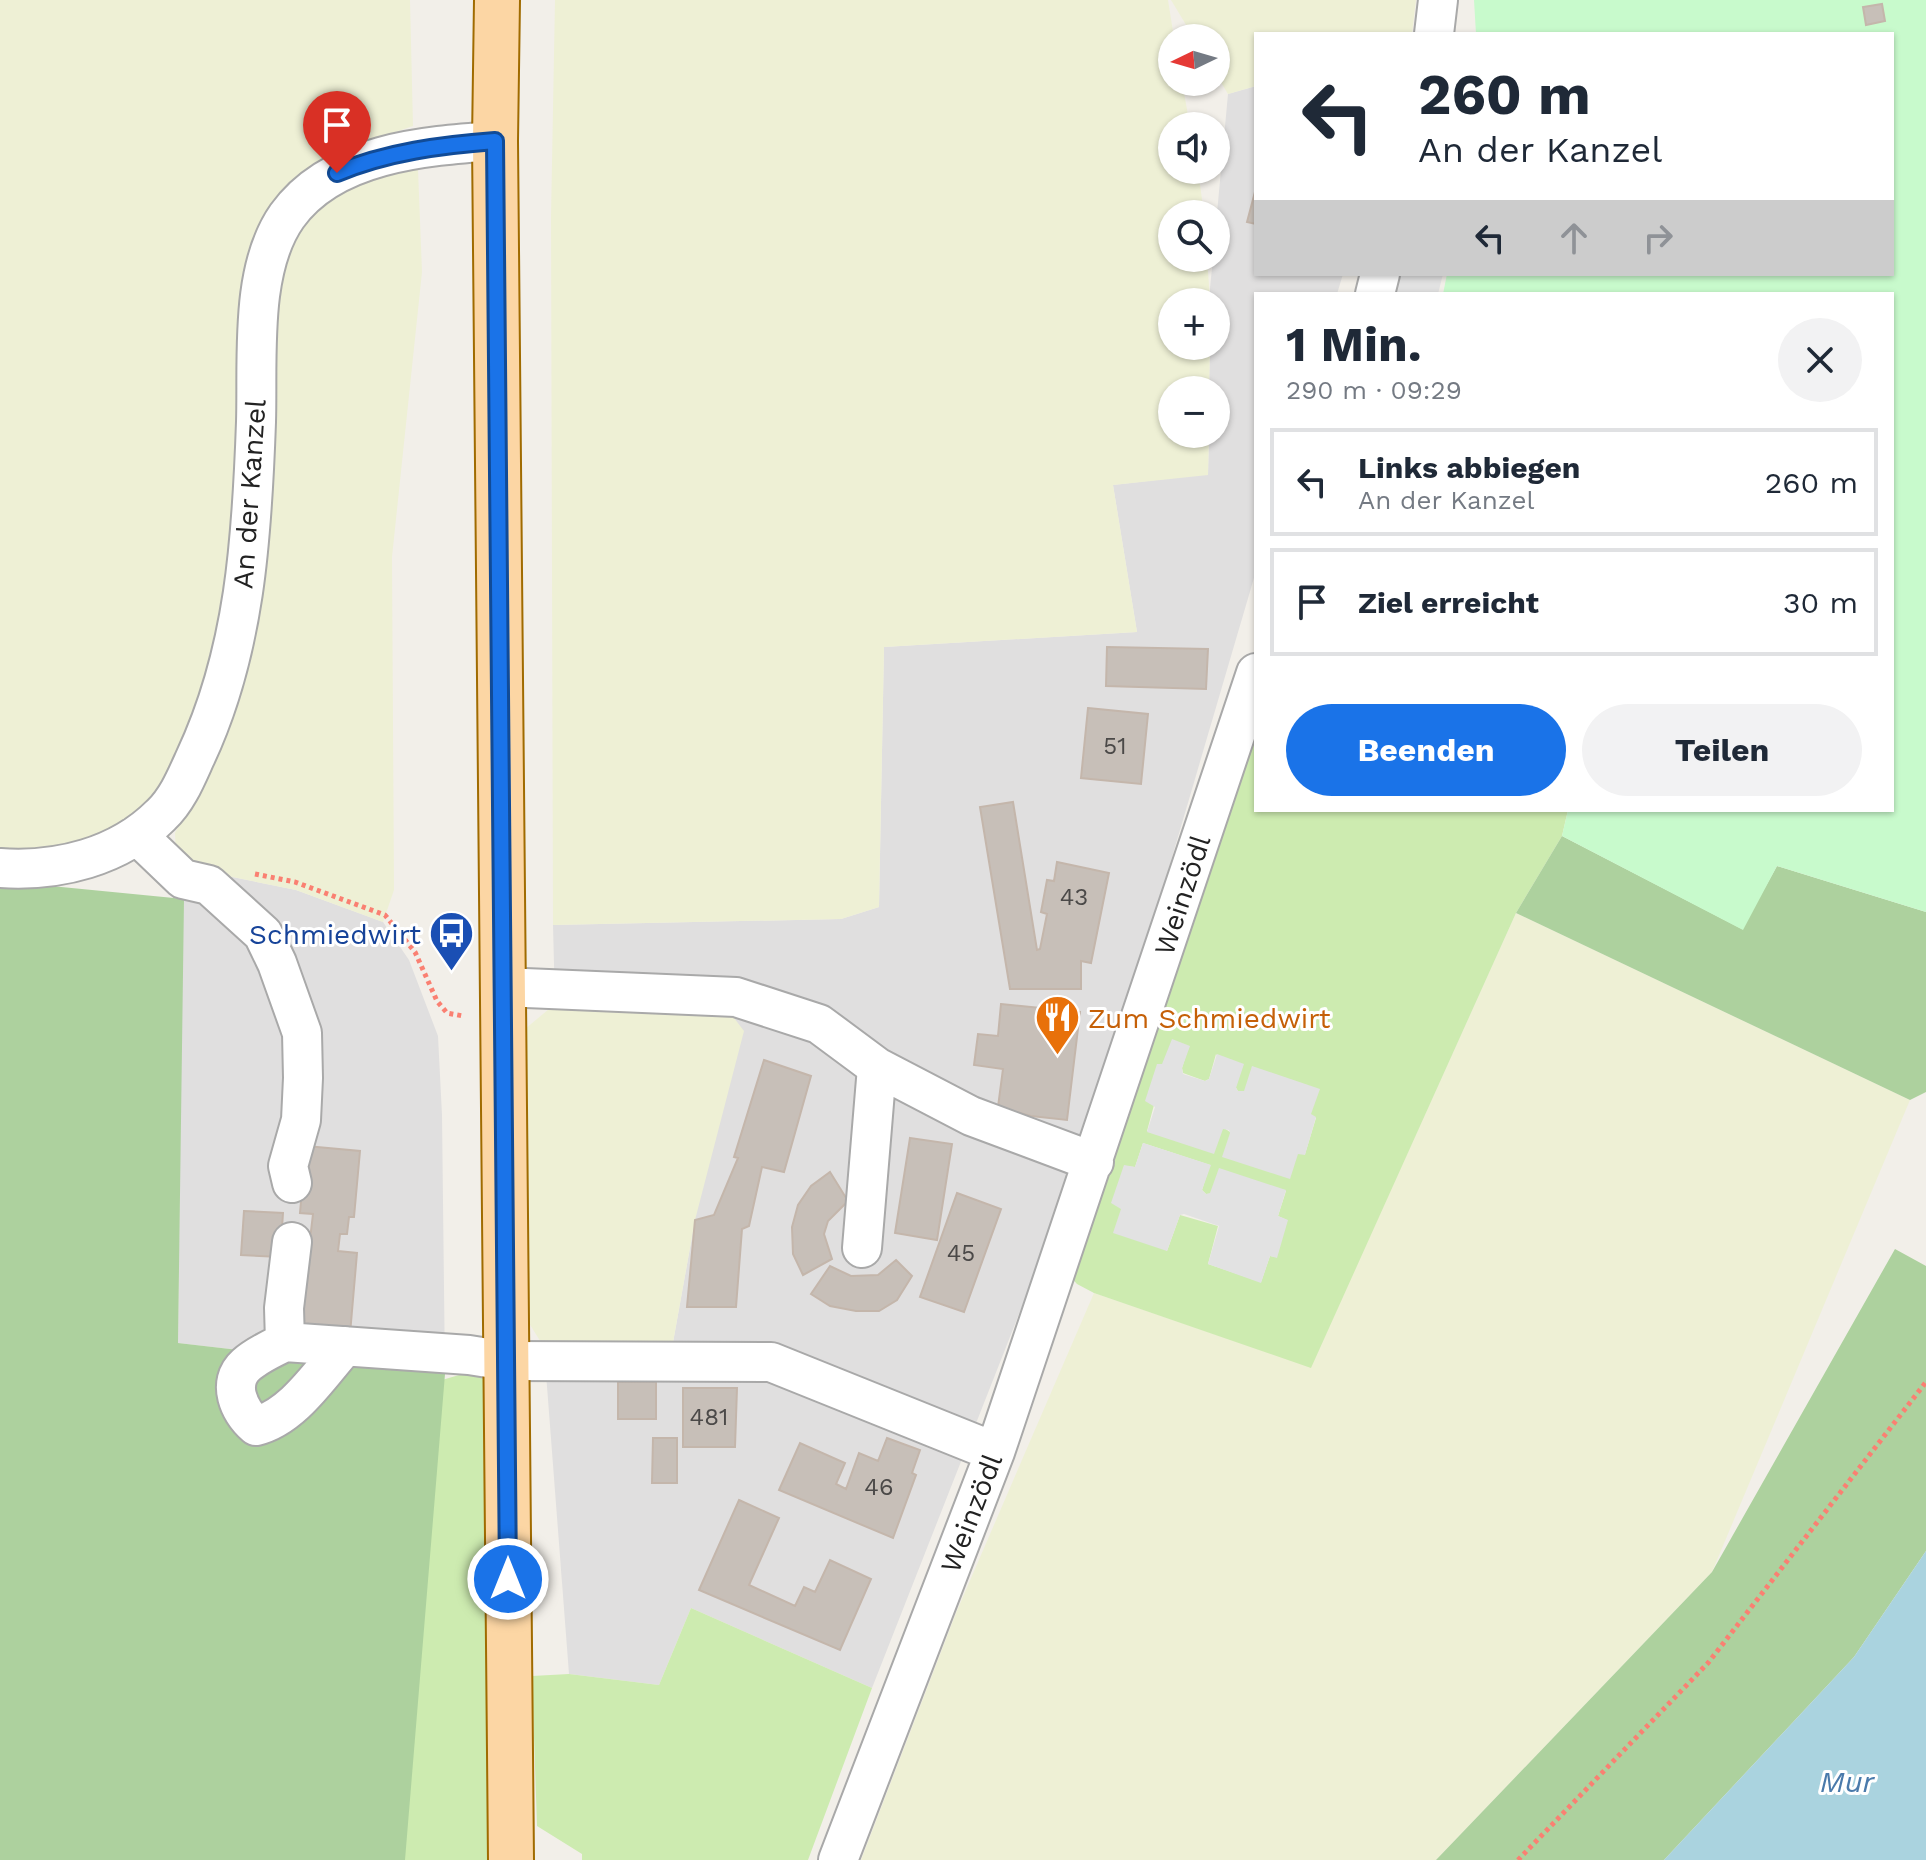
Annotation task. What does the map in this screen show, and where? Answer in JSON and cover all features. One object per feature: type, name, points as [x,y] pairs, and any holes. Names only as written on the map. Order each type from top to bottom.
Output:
[{"type":"main road","points":[[497,0],[495,141],[511,1860]]},
{"type":"street","points":[[1434,32],[1438,0]]},
{"type":"street","name":"An der Kanzel","points":[[0,868],[66,865],[105,854],[137,835],[163,814],[181,789],[220,698],[236,639],[252,523],[257,338],[262,286],[272,242],[287,215],[312,189],[337,173],[372,158],[495,141]]},
{"type":"street","name":"Weinzödl","points":[[838,1860],[995,1452],[1254,679]]},
{"type":"street","points":[[137,835],[183,879],[209,885],[263,934],[277,963],[302,1033],[301,1120],[288,1166],[292,1183]]},
{"type":"street","points":[[504,987],[736,997],[819,1024],[877,1067],[971,1116],[1094,1162]]},
{"type":"street","points":[[862,1248],[877,1067]]},
{"type":"street","points":[[292,1242],[280,1344],[295,1402]]},
{"type":"street","points":[[345,1346],[295,1402],[271,1422],[256,1426],[244,1415],[236,1381],[245,1366],[280,1344],[345,1346],[469,1355],[507,1361],[771,1362],[995,1452]]},
{"type":"path","points":[[385,915],[415,952],[437,1001],[447,1013],[466,1017]]},
{"type":"path","points":[[1518,1860],[1708,1663],[1926,1382]]},
{"type":"shaded area","points":[[1254,87],[1254,276],[1342,276],[1338,292],[1254,292],[1254,578],[1094,1123],[872,1688],[691,1608],[659,1685],[569,1674],[544,1347],[672,1348],[695,1220],[555,1004],[553,925],[841,919],[879,907],[884,647],[1137,632],[1113,485],[1208,474],[1209,448],[1230,448],[1230,376],[1209,376],[1210,360],[1230,360],[1230,288],[1210,288],[1212,272],[1230,272],[1230,200],[1218,200],[1220,184],[1230,184],[1230,112],[1226,112],[1230,93]]},
{"type":"shaded area","points":[[1389,276],[1442,276],[1438,292],[1385,292]]},
{"type":"shaded area","points":[[183,867],[296,890],[383,922],[409,960],[438,1036],[445,1374],[178,1343]]},
{"type":"shaded area","points":[[1172,1039],[1190,1046],[1182,1068],[1183,1074],[1205,1081],[1209,1079],[1217,1054],[1244,1064],[1236,1088],[1238,1091],[1244,1091],[1252,1066],[1320,1089],[1311,1114],[1316,1117],[1305,1155],[1298,1154],[1290,1179],[1222,1157],[1229,1130],[1223,1129],[1214,1154],[1147,1132],[1155,1107],[1145,1101],[1157,1064],[1162,1064]]},
{"type":"shaded area","points":[[1143,1143],[1211,1165],[1202,1190],[1206,1194],[1210,1193],[1219,1168],[1286,1190],[1278,1216],[1288,1220],[1277,1258],[1270,1256],[1261,1283],[1208,1264],[1219,1226],[1184,1214],[1180,1215],[1167,1251],[1113,1233],[1121,1209],[1111,1203],[1124,1165],[1135,1167]]},
{"type":"green space","points":[[0,0],[410,0],[413,126],[381,137],[287,190],[233,592],[191,735],[156,795],[122,829],[86,849],[0,856]]},
{"type":"green space","points":[[555,0],[1168,0],[1172,24],[1158,24],[1158,96],[1185,96],[1187,112],[1158,112],[1158,184],[1200,184],[1202,200],[1158,200],[1158,272],[1208,272],[1209,288],[1158,288],[1158,360],[1210,360],[1209,376],[1158,376],[1158,448],[1209,448],[1208,475],[1113,485],[1137,632],[884,647],[879,907],[841,919],[553,925],[551,217]]},
{"type":"green space","points":[[1171,0],[1416,0],[1412,32],[1254,32],[1254,87],[1230,93],[1230,24],[1186,24]]},
{"type":"green space","points":[[1474,0],[1926,0],[1926,912],[1777,866],[1743,930],[1562,836],[1568,812],[1894,812],[1894,292],[1443,292],[1447,276],[1894,276],[1894,32],[1476,32]]},
{"type":"green space","points":[[418,169],[422,272],[392,557],[394,890],[383,922],[296,890],[183,867],[176,856],[175,833],[200,787],[270,309],[285,252],[311,216],[353,183]]},
{"type":"green space","points":[[1254,732],[1254,812],[1568,812],[1562,836],[1516,913],[1311,1368],[1094,1293],[1077,1284],[1059,1264]],"holes":[[[1189,1046],[1183,1073],[1205,1081],[1209,1079],[1216,1054],[1238,1091],[1316,1118],[1305,1154],[1224,1128],[1147,1131],[1154,1105]],[[1143,1143],[1210,1165],[1202,1190],[1206,1194],[1286,1191],[1278,1216],[1287,1220],[1276,1257],[1270,1256],[1261,1282],[1208,1264],[1218,1226],[1180,1215],[1167,1251],[1121,1209],[1124,1166],[1135,1167]]]},
{"type":"green space","points":[[1562,836],[1742,929],[1777,866],[1926,912],[1926,1092],[1910,1100],[1516,913]]},
{"type":"green space","points":[[0,881],[184,899],[178,1343],[445,1374],[405,1860],[0,1860]]},
{"type":"green space","points":[[1516,913],[1910,1100],[1712,1572],[1436,1860],[861,1860],[956,1613],[1094,1293],[1311,1367]]},
{"type":"green space","points":[[555,1004],[731,1014],[744,1031],[695,1220],[672,1348],[544,1347],[527,1320],[525,1029]]},
{"type":"green space","points":[[1895,1249],[1926,1266],[1926,1551],[1854,1657],[1664,1860],[1436,1860],[1712,1572]]},
{"type":"green space","points":[[507,1361],[511,1860],[403,1860],[442,1380]]},
{"type":"green space","points":[[691,1608],[872,1688],[808,1860],[582,1860],[582,1854],[537,1826],[532,1676],[569,1674],[659,1685]]},
{"type":"water","name":"Mur","points":[[1926,1551],[1926,1860],[1664,1860],[1854,1657]]},
{"type":"building","points":[[1882,4],[1885,21],[1866,25],[1863,7]]},
{"type":"building","points":[[1254,196],[1254,224],[1247,222]]},
{"type":"building","points":[[1107,647],[1208,649],[1206,689],[1106,686]]},
{"type":"building","points":[[1088,708],[1148,714],[1141,784],[1081,778]]},
{"type":"building","points":[[1013,802],[1037,950],[1040,949],[1047,914],[1041,912],[1047,880],[1054,881],[1057,862],[1109,873],[1091,963],[1081,961],[1081,989],[1010,989],[980,807]]},
{"type":"building","points":[[1001,1004],[1080,1012],[1067,1120],[1031,1116],[998,1107],[1003,1069],[974,1065],[978,1034],[998,1036]]},
{"type":"building","points":[[764,1060],[811,1076],[784,1172],[762,1167],[749,1226],[742,1229],[736,1307],[687,1307],[695,1220],[714,1215],[738,1158],[734,1157]]},
{"type":"building","points":[[910,1138],[952,1144],[937,1240],[895,1233]]},
{"type":"building","points":[[306,1146],[360,1151],[354,1217],[349,1217],[347,1234],[340,1234],[338,1251],[357,1253],[350,1334],[294,1329],[313,1214],[300,1213]]},
{"type":"building","points":[[830,1172],[848,1201],[828,1221],[824,1234],[832,1259],[803,1275],[793,1254],[792,1227],[798,1205],[811,1186]]},
{"type":"building","points":[[957,1193],[1001,1209],[964,1312],[920,1297]]},
{"type":"building","points":[[244,1211],[283,1213],[280,1257],[241,1255]]},
{"type":"building","points":[[896,1260],[912,1276],[897,1300],[879,1311],[830,1306],[811,1294],[830,1266],[851,1276],[878,1275]]},
{"type":"building","points":[[618,1382],[656,1382],[656,1419],[618,1419]]},
{"type":"building","points":[[683,1388],[737,1388],[735,1447],[683,1447]]},
{"type":"building","points":[[653,1438],[677,1438],[677,1483],[652,1483]]},
{"type":"building","points":[[887,1438],[920,1450],[912,1473],[916,1475],[893,1538],[779,1490],[800,1443],[845,1463],[836,1484],[846,1489],[859,1453],[878,1461]]},
{"type":"building","points":[[739,1500],[779,1518],[749,1585],[795,1606],[804,1587],[815,1592],[830,1560],[871,1579],[840,1650],[699,1590]]},
{"type":"place","name":"Schmiedwirt","points":[[452,973]]},
{"type":"place","name":"Zum Schmiedwirt","points":[[1057,1057]]},
{"type":"route","points":[[337,173],[372,158],[495,141],[508,1579]]}]
